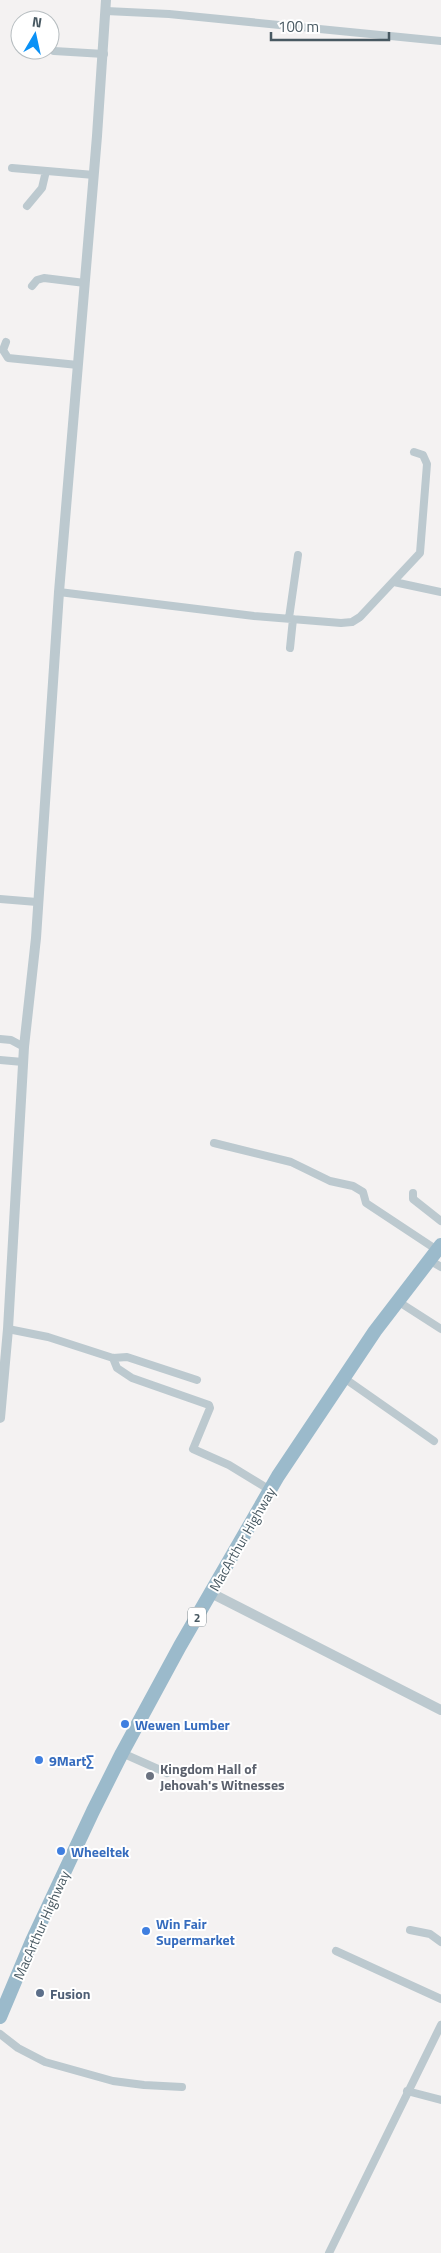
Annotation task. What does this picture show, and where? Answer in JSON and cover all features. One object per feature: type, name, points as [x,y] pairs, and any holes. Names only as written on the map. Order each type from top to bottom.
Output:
[{"type":"highway","name":"MacArthur Highway","points":[[0,2017],[32,1941],[122,1753],[270,1490],[375,1331],[437,1256]]},
{"type":"street","points":[[0,1418],[2,1353],[8,1329],[24,1047],[36,938],[59,592],[104,54],[106,5],[169,14],[441,41]]},
{"type":"street","points":[[60,51],[104,54]]},
{"type":"street","points":[[12,168],[94,175]]},
{"type":"street","points":[[27,206],[42,188],[46,171]]},
{"type":"street","points":[[32,286],[37,280],[44,278],[85,283]]},
{"type":"street","points":[[6,342],[3,350],[8,358],[78,365]]},
{"type":"street","points":[[59,592],[254,616],[342,623],[352,622],[360,617],[394,582],[422,549],[427,464],[423,455],[414,452]]},
{"type":"street","points":[[290,648],[291,618],[298,555]]},
{"type":"street","points":[[394,582],[441,592]]},
{"type":"street","points":[[0,898],[37,902]]},
{"type":"street","points":[[0,1039],[11,1040],[24,1047]]},
{"type":"street","points":[[0,1060],[23,1062]]},
{"type":"street","points":[[214,1143],[291,1162],[330,1181],[359,1188],[363,1192],[366,1203],[437,1256]]},
{"type":"street","points":[[413,1193],[412,1199],[441,1220]]},
{"type":"street","points":[[399,1302],[441,1329]]},
{"type":"street","points":[[8,1329],[48,1337],[113,1358],[127,1358],[197,1380]]},
{"type":"street","points":[[113,1358],[117,1368],[132,1378],[209,1404],[210,1408],[194,1449],[229,1465],[270,1490]]},
{"type":"street","points":[[344,1378],[434,1441]]},
{"type":"street","points":[[211,1593],[441,1710]]},
{"type":"street","points":[[122,1753],[167,1773]]},
{"type":"street","points":[[410,1930],[430,1934],[441,1942]]},
{"type":"street","points":[[336,1952],[441,1999]]},
{"type":"street","points":[[329,2253],[441,2025]]},
{"type":"street","points":[[0,2034],[18,2048],[45,2062],[113,2080],[144,2085],[182,2087]]},
{"type":"street","points":[[407,2091],[441,2100]]},
{"type":"place","name":"Wewen Lumber","points":[[125,1724]]},
{"type":"place","name":"9Mart∑","points":[[39,1760]]},
{"type":"place","name":"Kingdom Hall of Jehovah's Witnesses","points":[[150,1776]]},
{"type":"place","name":"Wheeltek","points":[[61,1851]]},
{"type":"place","name":"Win Fair Supermarket","points":[[146,1931]]},
{"type":"place","name":"Fusion","points":[[40,1993]]}]
